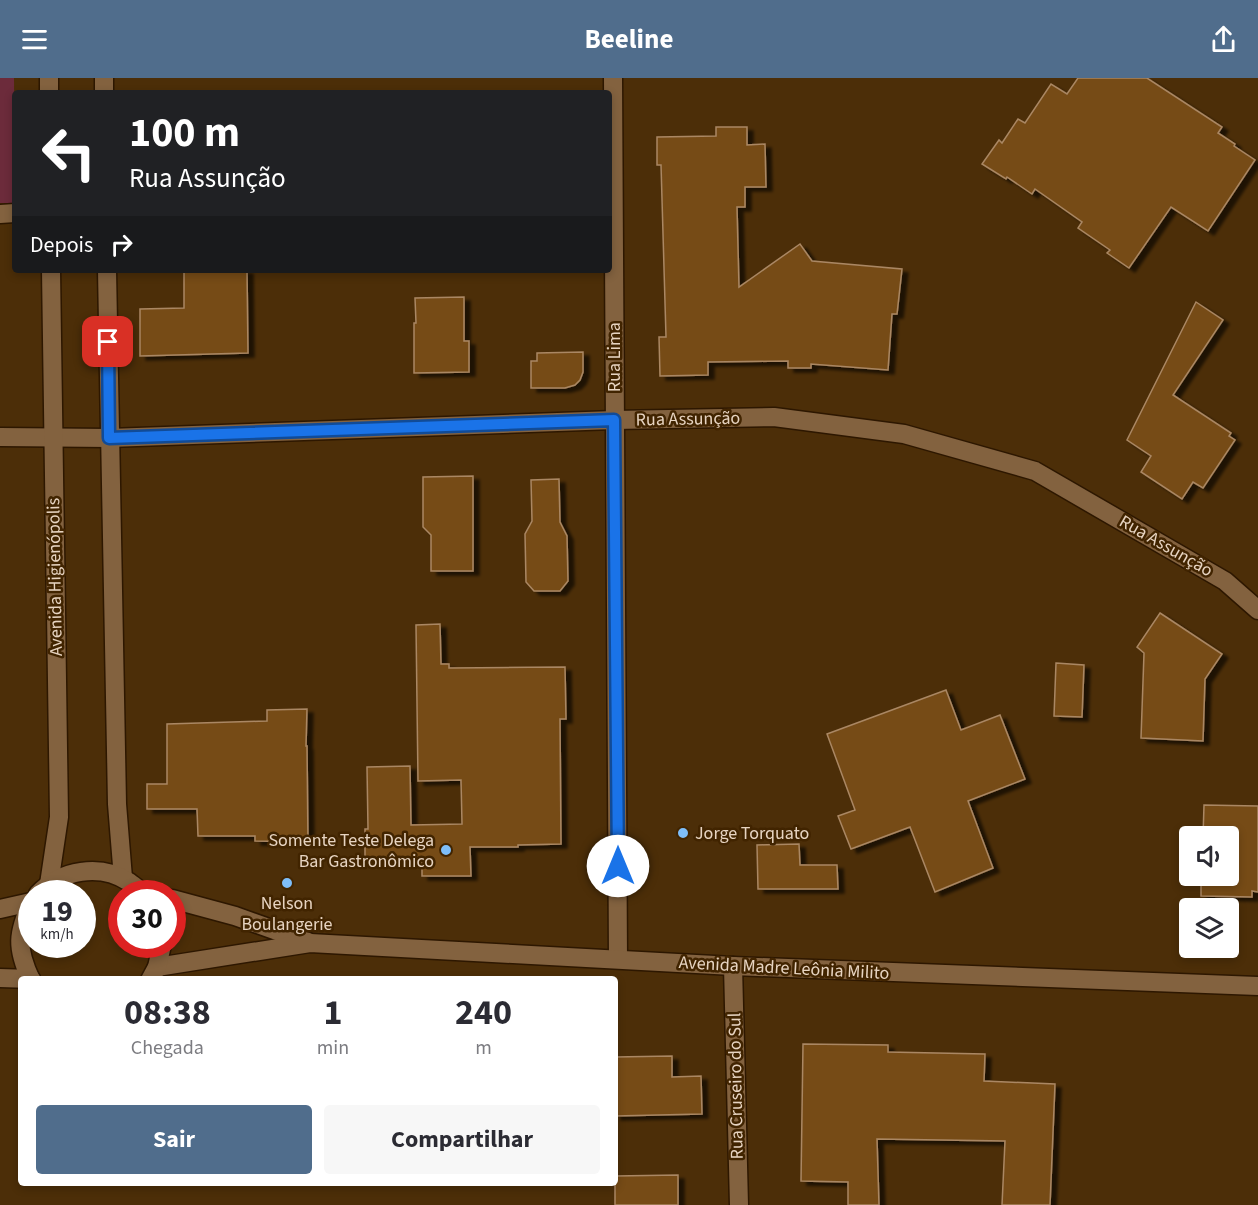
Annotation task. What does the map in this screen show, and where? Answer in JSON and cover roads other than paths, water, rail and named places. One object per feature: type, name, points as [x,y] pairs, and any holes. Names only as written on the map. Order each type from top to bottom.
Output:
[{"type":"street","name":"Rua Lima","points":[[613,78],[618,959]]},
{"type":"street","name":"Avenida Higienópolis","points":[[46,880],[58,817],[51,273]]},
{"type":"street","points":[[107,273],[117,804],[123,878]]},
{"type":"street","name":"Rua Assunção","points":[[0,437],[109,438],[614,420],[774,417],[904,434],[1035,471],[1226,581],[1258,610]]},
{"type":"street","points":[[58,880],[66,875],[86,871],[105,872],[126,880]]},
{"type":"street","name":"Avenida Madre Leônia Milito","points":[[186,902],[235,916],[310,943]]},
{"type":"street","points":[[0,909],[18,905]]},
{"type":"street","name":"Avenida Madre Leônia Milito","points":[[154,973],[310,943],[733,966],[1258,986]]},
{"type":"street","points":[[23,958],[30,976]]},
{"type":"street","points":[[154,973],[158,958]]},
{"type":"street","name":"Rua Cruseiro do Sul","points":[[733,966],[738,1205]]},
{"type":"street","points":[[0,978],[18,979]]},
{"type":"place","name":"Jorge Torquato","points":[[683,833]]},
{"type":"place","name":"Somente Teste Delega Bar Gastronômico","points":[[446,850]]},
{"type":"place","name":"Nelson Boulangerie","points":[[287,883]]}]
